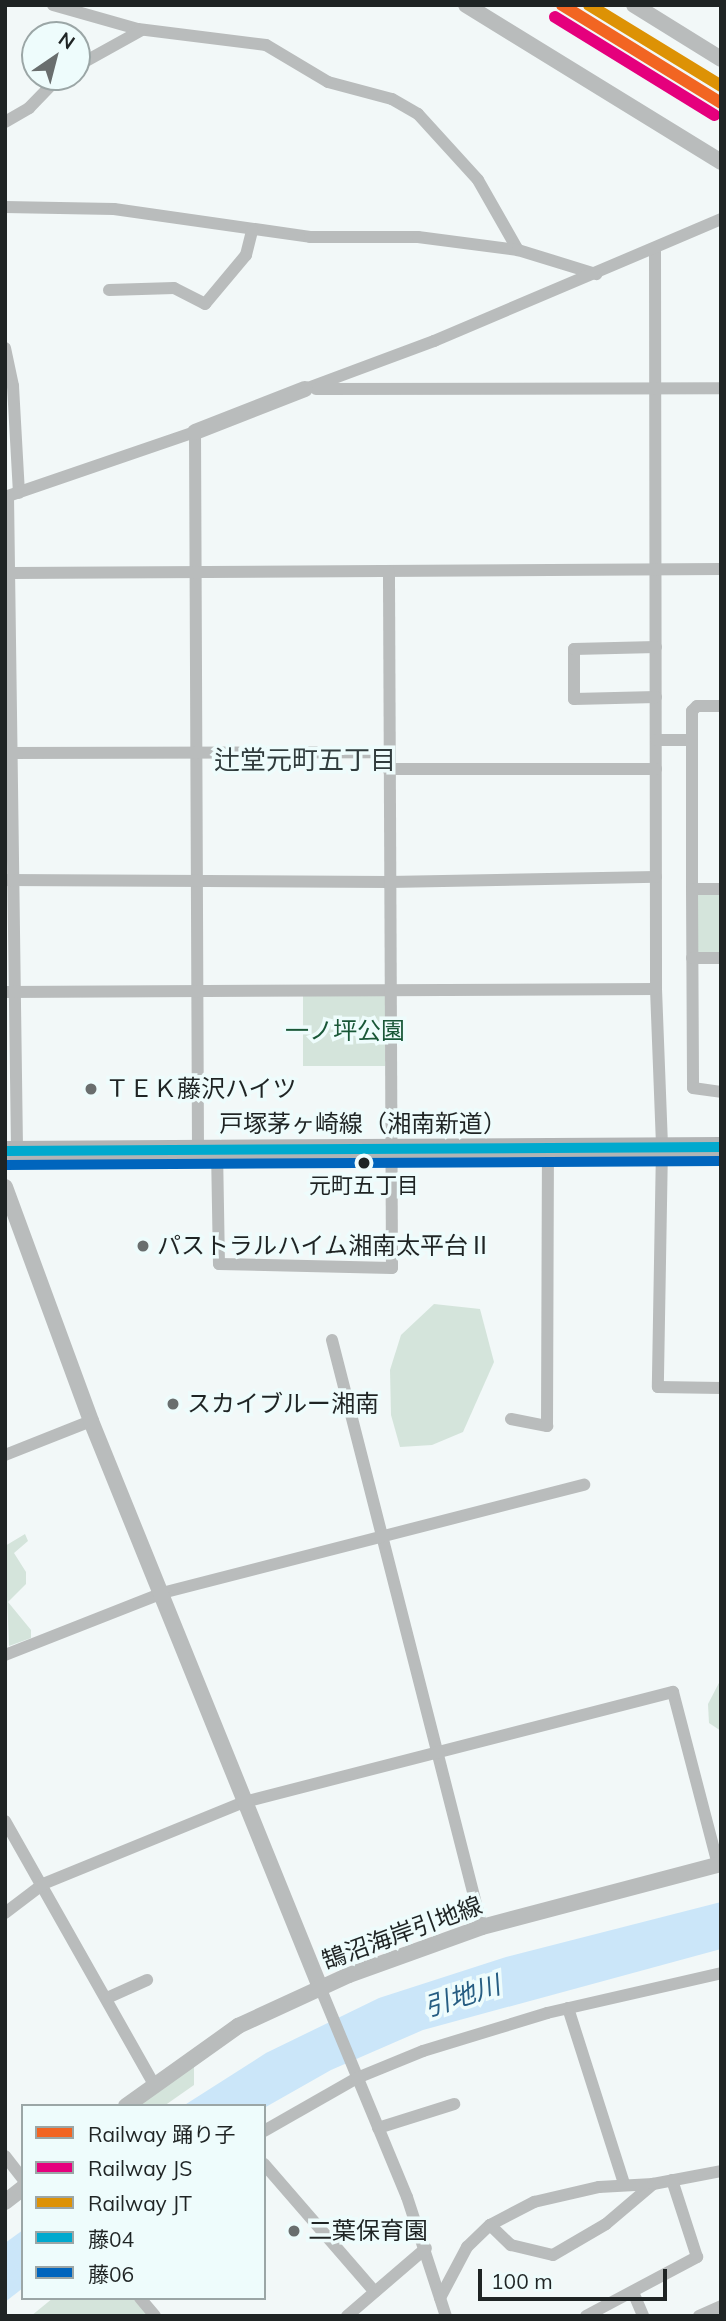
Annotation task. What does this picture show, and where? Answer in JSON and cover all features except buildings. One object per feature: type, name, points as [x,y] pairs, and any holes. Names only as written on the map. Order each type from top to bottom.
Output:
[{"type":"main road","name":"戸塚茅ヶ崎線（湘南新道）","points":[[11,1151],[721,1147]]},
{"type":"street","points":[[53,5],[142,30],[266,45],[328,82],[392,99],[418,114],[478,180],[518,250]]},
{"type":"street","points":[[466,5],[721,162]]},
{"type":"street","points":[[634,5],[719,54]]},
{"type":"street","points":[[91,58],[142,30]]},
{"type":"street","points":[[5,122],[29,108],[45,91]]},
{"type":"street","points":[[5,207],[114,209],[252,231],[310,237],[418,237],[518,250],[596,274]]},
{"type":"street","points":[[11,495],[195,432],[596,274],[721,219]]},
{"type":"street","points":[[109,289],[174,288],[205,304],[246,256],[252,231]]},
{"type":"street","points":[[655,248],[656,989],[662,1147],[658,1387],[721,1388]]},
{"type":"street","points":[[5,348],[13,386],[8,615],[11,1151]]},
{"type":"street","points":[[305,389],[721,388]]},
{"type":"street","points":[[195,432],[193,752],[196,992],[219,1264],[392,1268],[387,752],[389,571]]},
{"type":"street","points":[[11,573],[721,569]]},
{"type":"street","points":[[656,647],[574,649],[574,699],[656,698]]},
{"type":"street","points":[[721,706],[696,706],[692,711],[693,1088],[721,1092]]},
{"type":"street","points":[[656,740],[692,740]]},
{"type":"street","points":[[8,753],[387,752]]},
{"type":"street","points":[[388,769],[656,769]]},
{"type":"street","points":[[9,880],[389,882],[656,877]]},
{"type":"street","points":[[692,889],[721,889]]},
{"type":"street","points":[[692,958],[721,958]]},
{"type":"street","points":[[10,992],[656,989]]},
{"type":"street","points":[[511,1419],[547,1426],[548,1150]]},
{"type":"street","points":[[5,1187],[91,1421],[426,2248],[446,2316]]},
{"type":"street","points":[[332,1340],[433,1752],[482,1927]]},
{"type":"street","points":[[5,1455],[91,1421]]},
{"type":"street","points":[[5,1655],[162,1593],[584,1485]]},
{"type":"street","points":[[5,1913],[43,1884],[244,1802],[673,1692],[719,1864]]},
{"type":"street","points":[[5,1821],[154,2084]]},
{"type":"street","name":"鵠沼海岸引地線","points":[[129,2104],[238,2026],[320,1987],[482,1927],[719,1864]]},
{"type":"street","points":[[266,2130],[356,2078],[423,2052],[568,2008],[721,1973]]},
{"type":"street","points":[[107,1998],[147,1980]]},
{"type":"street","points":[[568,2008],[624,2183]]},
{"type":"street","points":[[378,2128],[454,2104]]},
{"type":"street","points":[[5,2156],[21,2176]]},
{"type":"street","points":[[266,2166],[375,2292]]},
{"type":"street","points":[[440,2298],[467,2246],[490,2225],[534,2202],[624,2183],[653,2184],[721,2171]]},
{"type":"street","points":[[586,2316],[697,2256],[671,2180]]},
{"type":"street","points":[[490,2225],[512,2245],[553,2255],[606,2224],[653,2184]]},
{"type":"street","points":[[5,2202],[21,2190]]},
{"type":"street","points":[[347,2316],[426,2248]]},
{"type":"street","points":[[633,2292],[643,2316]]},
{"type":"street","points":[[142,2300],[155,2316]]},
{"type":"street","points":[[699,2316],[721,2306]]},
{"type":"green space","points":[[692,889],[721,889],[721,958],[692,958]]},
{"type":"green space","name":"一ノ坪公園","points":[[303,996],[385,996],[385,1066],[303,1066]]},
{"type":"green space","points":[[434,1304],[480,1309],[494,1362],[463,1432],[432,1445],[400,1447],[391,1415],[390,1370],[401,1335]]},
{"type":"green space","points":[[25,1534],[28,1541],[14,1553],[26,1572],[26,1584],[8,1602],[31,1630],[31,1638],[9,1646],[5,1546]]},
{"type":"green space","points":[[721,1679],[721,1731],[709,1723],[708,1704]]},
{"type":"green space","points":[[194,2056],[194,2085],[167,2104],[131,2104]]},
{"type":"green space","points":[[51,2300],[135,2300],[149,2316],[31,2316]]},
{"type":"water","name":"引地川","points":[[721,1902],[721,1949],[423,2030],[331,2070],[266,2107],[266,2104],[186,2104],[266,2053],[379,1998],[506,1957]]},
{"type":"water","points":[[21,2231],[21,2290],[5,2302],[5,2243]]},
{"type":"railway","points":[[590,5],[721,85]]},
{"type":"rail line","name":"踊り子","points":[[562,5],[721,103]]},
{"type":"rail line","name":"JT","points":[[589,5],[721,86]]},
{"type":"rail line","name":"JS","points":[[555,17],[714,115]]},
{"type":"transit line","name":"藤04","points":[[5,1151],[721,1147]]},
{"type":"transit line","name":"藤06","points":[[5,1165],[721,1161]]},
{"type":"place","name":"ＴＥＫ藤沢ハイツ","points":[[91,1089]]},
{"type":"place","name":"元町五丁目","points":[[364,1163]]},
{"type":"place","name":"パストラルハイム湘南太平台Ⅱ","points":[[143,1246]]},
{"type":"place","name":"スカイブルー湘南","points":[[173,1404]]},
{"type":"place","name":"二葉保育園","points":[[294,2231]]},
{"type":"district","name":"辻堂元町五丁目","points":[[305,760]]}]
